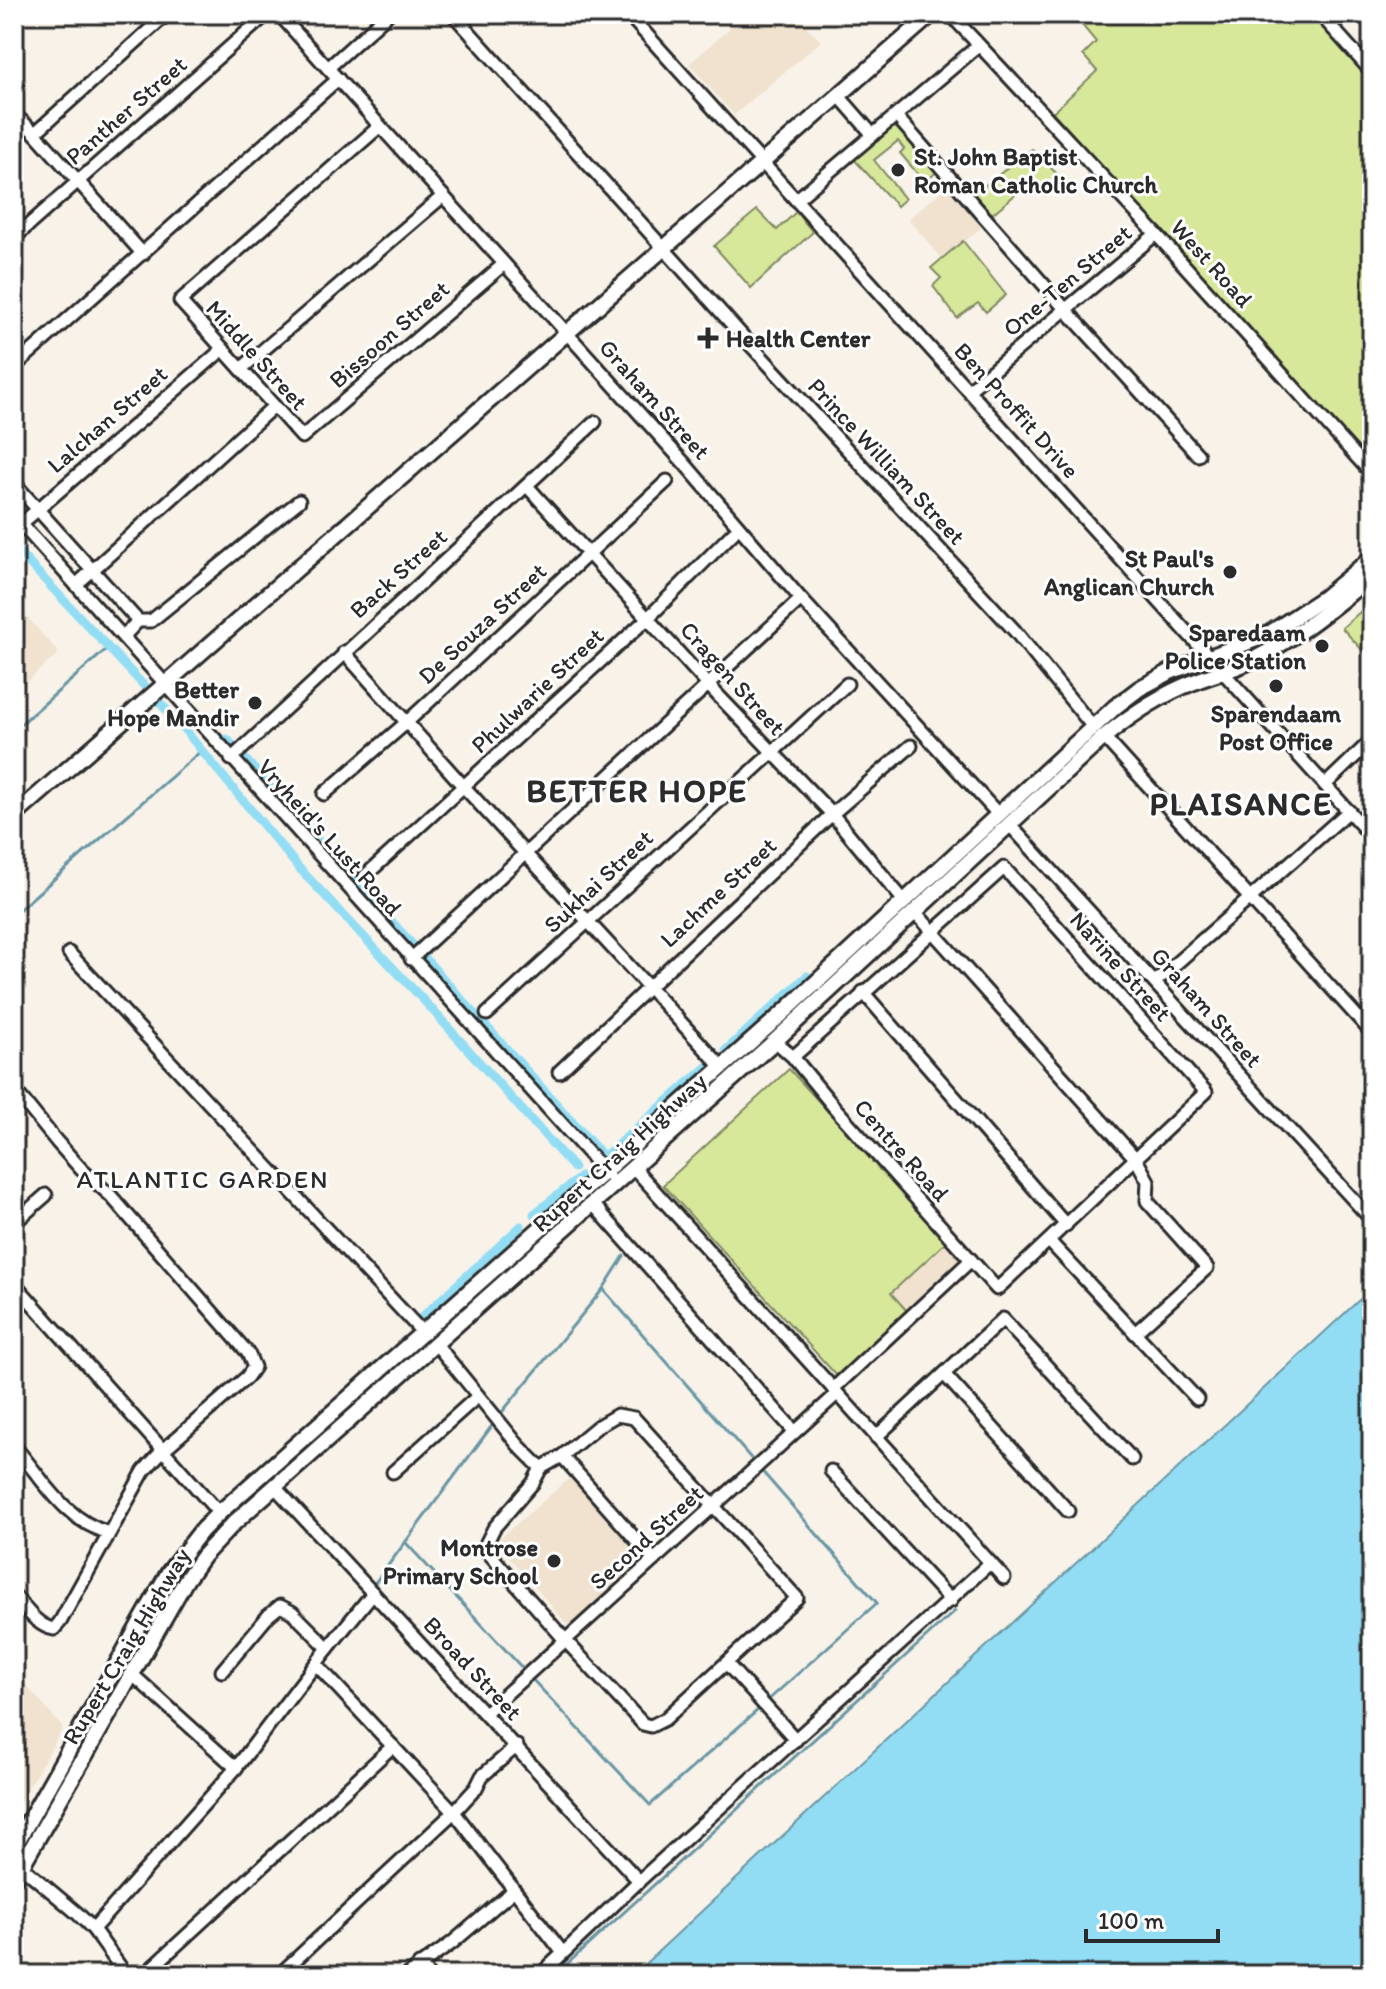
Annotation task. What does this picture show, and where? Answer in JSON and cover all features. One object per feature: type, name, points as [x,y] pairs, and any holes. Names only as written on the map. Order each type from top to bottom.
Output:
[{"type":"main road","points":[[14,816],[932,14]]},
{"type":"main road","name":"Rupert Craig Highway","points":[[14,1847],[169,1572],[219,1513],[424,1334],[904,901],[1004,819],[1099,732],[1140,688],[1170,672],[1267,635],[1297,617],[1372,558]]},
{"type":"main road","name":"Rupert Craig Highway","points":[[1099,732],[1156,699],[1196,681],[1223,674],[1280,645],[1372,575]]},
{"type":"main road","name":"Rupert Craig Highway","points":[[18,1873],[186,1580],[203,1556],[274,1486],[634,1168],[916,913],[1004,819]]},
{"type":"street","points":[[35,133],[167,14]]},
{"type":"street","name":"Panther Street","points":[[14,238],[267,14]]},
{"type":"street","name":"Graham Street","points":[[279,14],[685,464],[801,599],[1372,1220]]},
{"type":"street","points":[[328,68],[388,14]]},
{"type":"street","name":"Prince William Street","points":[[453,14],[1015,631],[1099,732],[1372,1033]]},
{"type":"street","name":"Ben Proffit Drive","points":[[628,14],[1372,837]]},
{"type":"street","name":"West Road","points":[[950,14],[1156,234],[1372,474]]},
{"type":"street","points":[[1320,14],[1372,72]]},
{"type":"street","points":[[796,200],[978,46]]},
{"type":"street","points":[[14,367],[338,79]]},
{"type":"street","points":[[839,96],[873,135]]},
{"type":"street","points":[[14,114],[35,133],[143,254]]},
{"type":"street","points":[[896,116],[1198,455]]},
{"type":"street","name":"Middle Street","points":[[302,437],[180,301],[380,126]]},
{"type":"street","points":[[241,369],[443,196]]},
{"type":"street","name":"One-Ten Street","points":[[969,390],[1156,234]]},
{"type":"street","name":"Bissoon Street","points":[[302,437],[504,264]]},
{"type":"street","name":"Lalchan Street","points":[[18,520],[38,508],[223,349]]},
{"type":"street","points":[[76,585],[274,406]]},
{"type":"street","name":"Back Street","points":[[232,758],[595,422]]},
{"type":"street","name":"De Souza Street","points":[[324,794],[406,723],[667,481]]},
{"type":"street","points":[[14,483],[138,621]]},
{"type":"street","name":"Cragen Street","points":[[527,486],[771,753],[832,814],[904,901]]},
{"type":"street","points":[[123,637],[138,621],[151,621],[299,501]]},
{"type":"street","name":"Vryheid's Lust Road","points":[[18,520],[123,637],[157,692],[232,758],[616,1184]]},
{"type":"street","name":"Phulwarie Street","points":[[365,876],[648,618],[734,532]]},
{"type":"street","points":[[412,958],[801,599]]},
{"type":"street","points":[[344,652],[722,1067]]},
{"type":"street","name":"Sukhai Street","points":[[487,1014],[847,684]]},
{"type":"street","points":[[1325,785],[1372,740]]},
{"type":"street","name":"Lachme Street","points":[[559,1072],[832,814],[911,746]]},
{"type":"street","points":[[1155,982],[1349,811]]},
{"type":"street","name":"Narine Street","points":[[933,930],[1004,868],[1206,1092],[1136,1159]]},
{"type":"street","points":[[916,913],[1136,1159],[1148,1181],[1147,1201],[1207,1268],[1135,1333]]},
{"type":"street","points":[[793,1057],[933,930]]},
{"type":"street","points":[[69,953],[424,1334]]},
{"type":"street","points":[[863,992],[1066,1225]]},
{"type":"street","name":"Centre Road","points":[[775,1041],[793,1057],[997,1289],[1049,1241]]},
{"type":"street","points":[[14,1089],[57,1142],[111,1196],[248,1353],[254,1367],[247,1377],[162,1451],[144,1471],[54,1629],[48,1629],[38,1622],[14,1595]]},
{"type":"street","points":[[1136,1159],[1049,1241],[1197,1399]]},
{"type":"street","points":[[634,1168],[1004,1578]]},
{"type":"street","points":[[14,1223],[46,1195]]},
{"type":"street","points":[[593,1204],[795,1432]]},
{"type":"street","name":"Second Street","points":[[485,1713],[795,1432],[971,1260]]},
{"type":"street","points":[[14,1283],[219,1513]]},
{"type":"street","points":[[876,1437],[1003,1319],[1132,1459]]},
{"type":"street","points":[[436,1344],[541,1468]]},
{"type":"street","points":[[944,1374],[1068,1511]]},
{"type":"street","points":[[393,1472],[478,1396]]},
{"type":"street","points":[[617,1415],[634,1418],[797,1598],[658,1724],[646,1726],[487,1551],[486,1544],[494,1528],[533,1483],[541,1468],[562,1456],[598,1426],[617,1415]]},
{"type":"street","points":[[17,1454],[71,1513],[109,1533]]},
{"type":"street","points":[[562,1456],[654,1560]]},
{"type":"street","points":[[831,1471],[951,1601]]},
{"type":"street","name":"Broad Street","points":[[274,1486],[639,1881]]},
{"type":"street","points":[[540,1975],[639,1881],[990,1563]]},
{"type":"street","points":[[93,1929],[236,1768],[373,1593]]},
{"type":"street","points":[[222,1671],[280,1606],[292,1612],[328,1648]]},
{"type":"street","points":[[316,1664],[454,1812],[563,1953]]},
{"type":"street","points":[[727,1664],[796,1740]]},
{"type":"street","points":[[133,1675],[236,1768]]},
{"type":"street","points":[[144,1975],[393,1746]]},
{"type":"street","points":[[279,1975],[454,1812],[476,1788],[482,1776],[517,1746]]},
{"type":"street","points":[[18,1873],[77,1913],[93,1929],[126,1975]]},
{"type":"street","points":[[407,1975],[452,1943],[514,1890]]},
{"type":"street","points":[[419,1965],[428,1975]]},
{"type":"shaded area","points":[[746,14],[794,14],[821,41],[734,115],[689,64]]},
{"type":"shaded area","points":[[950,184],[984,225],[943,260],[908,219]]},
{"type":"shaded area","points":[[14,602],[59,653],[14,693]]},
{"type":"shaded area","points":[[947,1241],[963,1259],[907,1311],[891,1293]]},
{"type":"shaded area","name":"Montrose Primary School","points":[[572,1476],[647,1557],[569,1626],[499,1546],[499,1539]]},
{"type":"shaded area","points":[[14,1671],[63,1728],[14,1812]]},
{"type":"green space","points":[[1073,14],[1314,14],[1372,79],[1372,201],[1362,210],[1372,222],[1372,473],[1053,112],[1097,71],[1083,55],[1096,42]]},
{"type":"green space","points":[[895,121],[938,171],[920,186],[918,184],[923,180],[900,153],[904,149],[898,141],[874,160],[905,199],[897,206],[852,157]]},
{"type":"green space","points":[[1032,149],[1064,181],[1046,195],[1033,180],[992,214],[974,194]]},
{"type":"green space","points":[[757,210],[777,230],[796,212],[813,232],[751,288],[714,246]]},
{"type":"green space","points":[[963,241],[1006,295],[986,312],[978,303],[957,318],[933,286],[941,278],[931,268]]},
{"type":"green space","points":[[1372,601],[1372,661],[1342,628]]},
{"type":"green space","points":[[789,1069],[947,1241],[891,1293],[907,1311],[837,1376],[663,1185]]},
{"type":"water","points":[[1372,1288],[1372,1975],[633,1975]]},
{"type":"waterway","points":[[14,547],[178,722],[299,868],[428,1005],[574,1168]]},
{"type":"waterway","points":[[14,730],[108,648]]},
{"type":"waterway","points":[[227,739],[604,1157],[710,1064]]},
{"type":"waterway","points":[[14,914],[201,751]]},
{"type":"waterway","points":[[726,1050],[807,976]]},
{"type":"waterway","points":[[534,1214],[582,1176]]},
{"type":"waterway","points":[[422,1317],[521,1226]]},
{"type":"waterway","points":[[603,1289],[624,1256]]},
{"type":"waterway","points":[[498,1417],[603,1289],[755,1463]]},
{"type":"waterway","points":[[372,1587],[494,1423]]},
{"type":"waterway","points":[[760,1469],[877,1603],[765,1703]]},
{"type":"waterway","points":[[406,1543],[526,1672]]},
{"type":"waterway","points":[[555,1975],[955,1611]]},
{"type":"waterway","points":[[531,1678],[650,1805],[760,1708]]},
{"type":"place","name":"St. John Baptist Roman Catholic Church","points":[[898,170]]},
{"type":"place","name":"Health Center","points":[[708,338]]},
{"type":"place","name":"St Paul's Anglican Church","points":[[1230,572]]},
{"type":"place","name":"Sparedaam Police Station","points":[[1322,646]]},
{"type":"place","name":"Sparendaam Post Office","points":[[1276,686]]},
{"type":"place","name":"Better Hope Mandir","points":[[255,703]]},
{"type":"place","name":"Montrose Primary School","points":[[554,1561]]},
{"type":"district","name":"BETTER HOPE","points":[[637,791]]},
{"type":"district","name":"PLAISANCE","points":[[1241,804]]},
{"type":"district","name":"ATLANTIC GARDEN","points":[[203,1179]]}]
